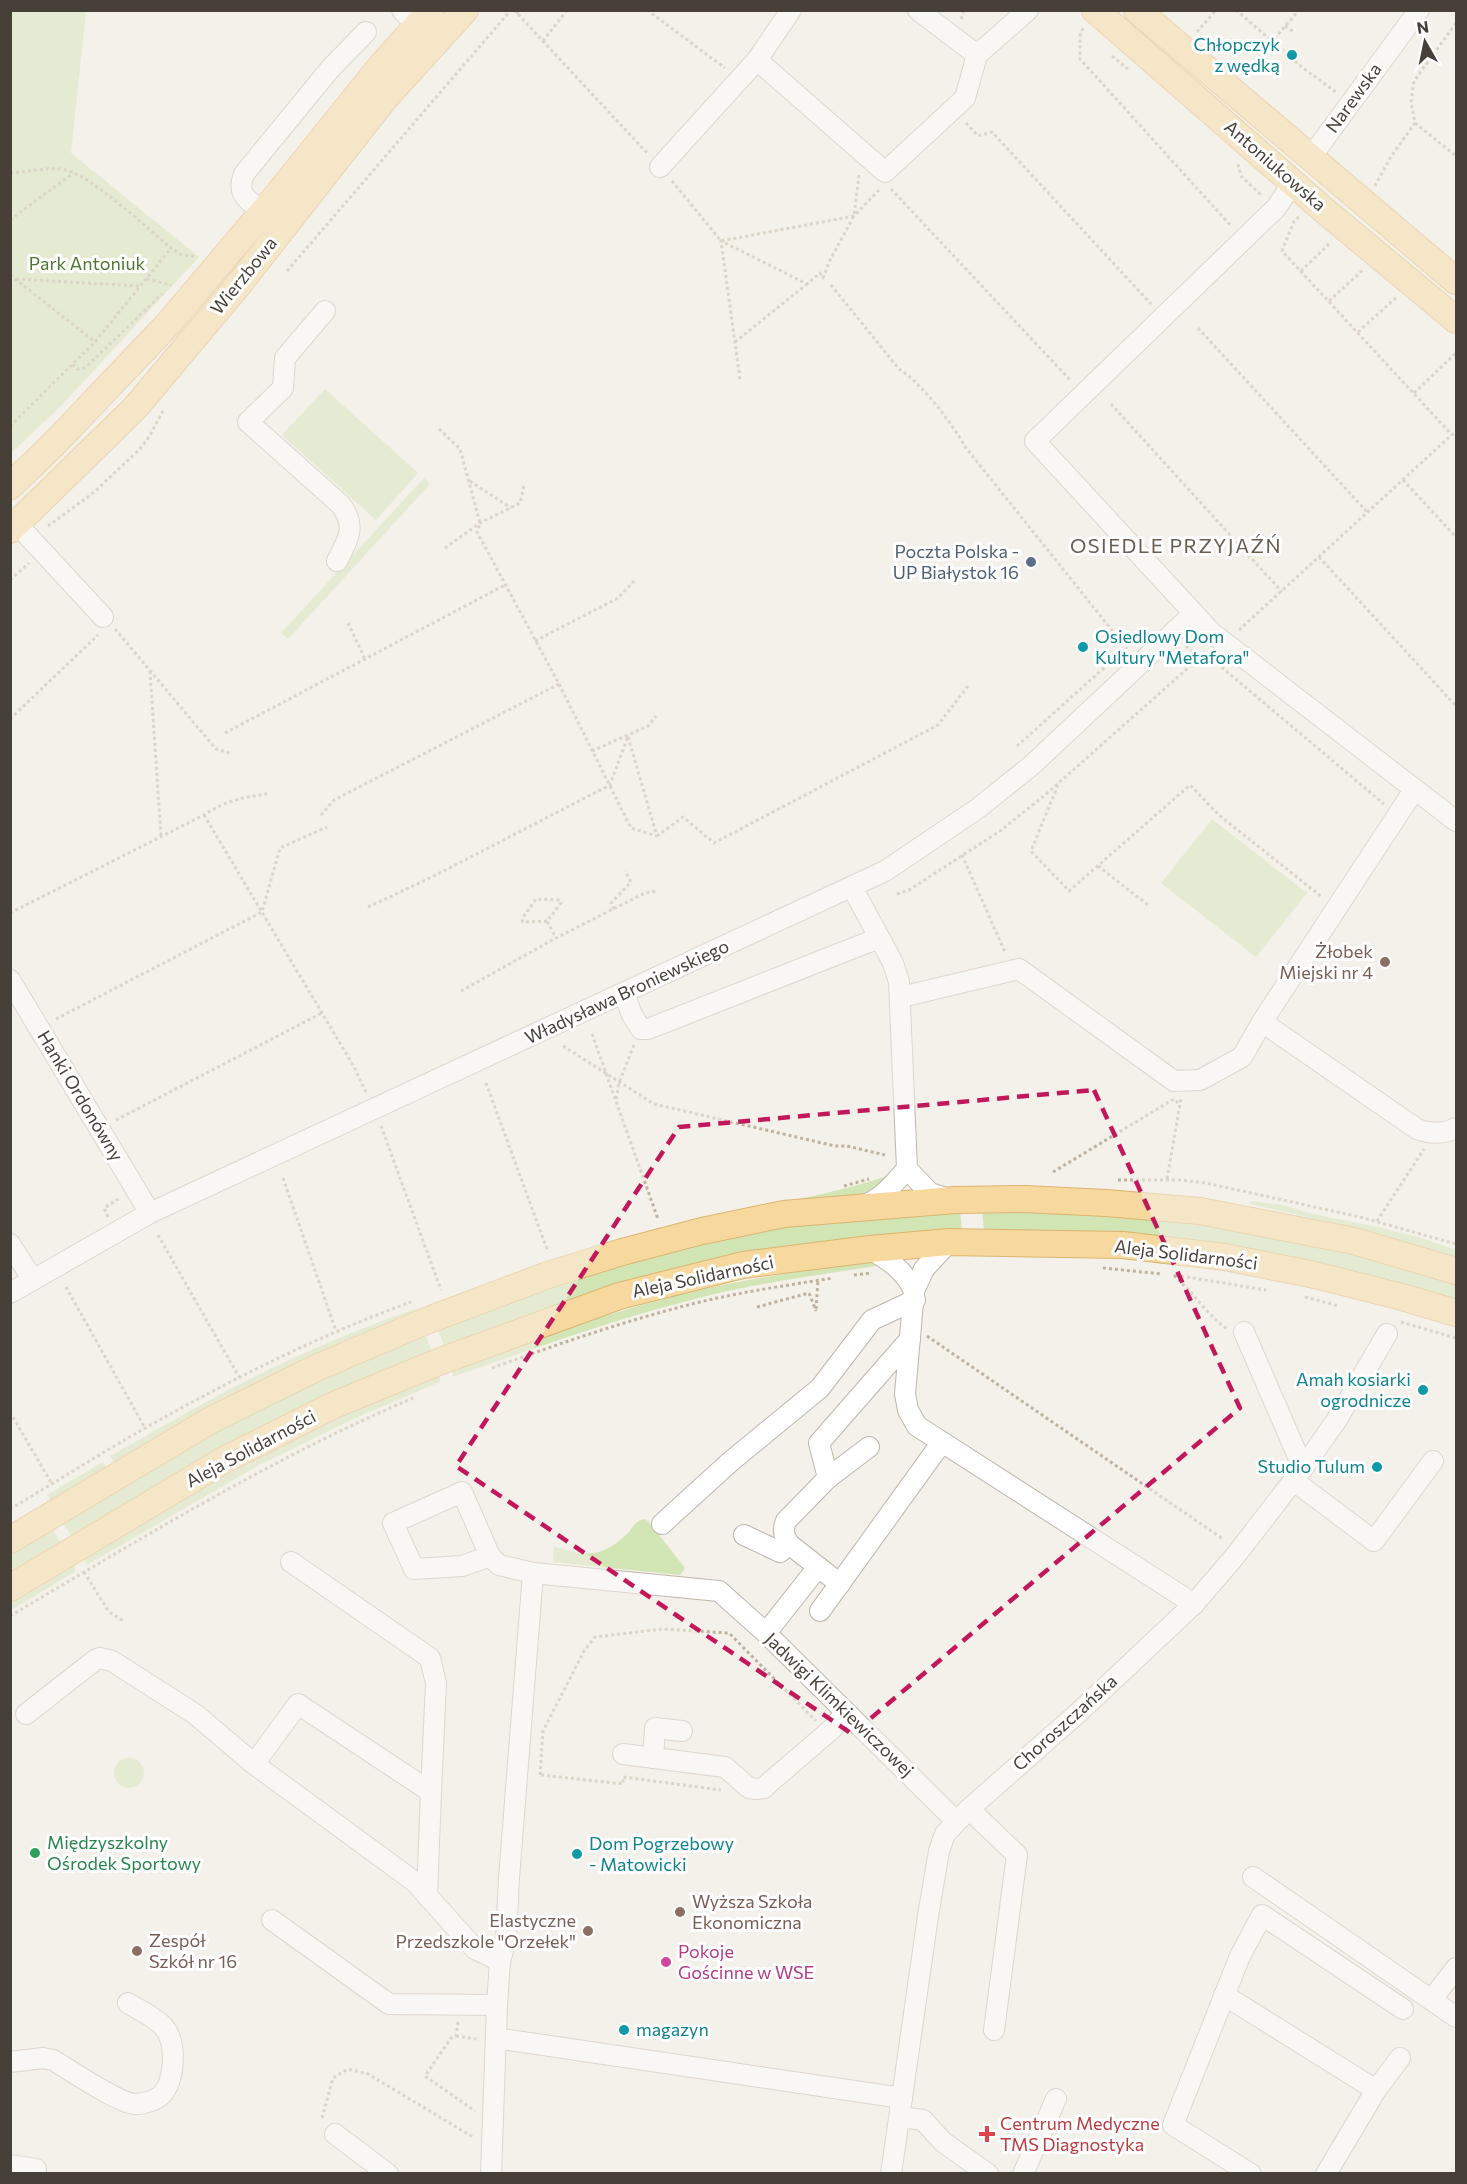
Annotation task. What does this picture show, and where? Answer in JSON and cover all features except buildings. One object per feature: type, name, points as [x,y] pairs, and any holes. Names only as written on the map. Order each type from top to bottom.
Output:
[{"type":"main road","name":"Wierzbowa","points":[[18,524],[135,408],[238,284],[397,84],[465,10]]},
{"type":"main road","name":"Antoniukowska","points":[[1137,10],[1456,281]]},
{"type":"main road","name":"Wierzbowa","points":[[10,488],[53,446],[168,324],[263,212],[381,66],[417,16]]},
{"type":"main road","name":"Antoniukowska","points":[[1090,16],[1456,320]]},
{"type":"main road","points":[[1293,183],[1311,157]]},
{"type":"main road","points":[[10,488],[23,493],[28,500],[18,524]]},
{"type":"main road","points":[[10,1540],[211,1420],[316,1368],[426,1321],[545,1276],[679,1237],[784,1215],[955,1200],[1025,1199],[1106,1203],[1200,1211],[1354,1241],[1456,1271]]},
{"type":"main road","name":"Aleja Solidarności","points":[[10,1588],[224,1460],[333,1405],[441,1361],[620,1296],[743,1265],[870,1249],[949,1242],[1123,1245],[1225,1257],[1315,1275],[1456,1313]]},
{"type":"street","points":[[660,167],[738,78],[757,60],[791,10]]},
{"type":"street","points":[[918,10],[977,55]]},
{"type":"street","points":[[757,60],[885,172],[965,98],[977,55],[1028,10]]},
{"type":"street","name":"Narewska","points":[[1311,157],[1419,10]]},
{"type":"street","points":[[263,212],[242,192],[240,184],[244,174],[330,69],[366,32]]},
{"type":"street","points":[[1293,183],[1276,208],[1035,441],[1212,633],[1456,821]]},
{"type":"street","points":[[325,311],[285,358],[283,388],[248,422],[341,505],[348,516],[350,529],[347,542],[337,561]]},
{"type":"street","points":[[18,524],[107,621]]},
{"type":"street","name":"Władysława Broniewskiego","points":[[10,1293],[150,1213],[885,871],[977,809],[1032,765],[1193,614]]},
{"type":"street","points":[[901,997],[1018,969],[1174,1081],[1200,1080],[1242,1057],[1262,1022],[1414,790]]},
{"type":"street","points":[[852,887],[896,971],[901,997],[907,1169],[930,1193],[942,1199],[955,1200]]},
{"type":"street","points":[[624,993],[632,1015],[641,1029],[648,1029],[879,938]]},
{"type":"street","name":"Hanki Ordonówny","points":[[10,980],[150,1213]]},
{"type":"street","points":[[1262,1022],[1417,1129],[1435,1132],[1450,1131],[1456,1128]]},
{"type":"street","points":[[860,1207],[875,1201],[888,1191],[907,1169]]},
{"type":"street","points":[[949,1242],[924,1269],[914,1296],[906,1381],[908,1410],[917,1426],[1194,1604]]},
{"type":"street","points":[[10,1244],[33,1280]]},
{"type":"street","points":[[870,1249],[901,1271],[909,1281],[914,1296]]},
{"type":"street","points":[[662,1524],[730,1462],[820,1388],[872,1320],[914,1296]]},
{"type":"street","name":"Choroszczańska","points":[[891,2174],[939,1851],[945,1834],[1194,1604],[1240,1550],[1299,1474],[1336,1421],[1391,1327]]},
{"type":"street","points":[[1244,1332],[1299,1474],[1374,1540],[1433,1461]]},
{"type":"street","points":[[828,1478],[819,1443],[911,1333]]},
{"type":"street","points":[[820,1611],[942,1442]]},
{"type":"street","points":[[840,1584],[789,1545],[783,1528],[786,1521],[828,1478],[869,1447]]},
{"type":"street","points":[[490,1556],[462,1566],[414,1569],[393,1523],[462,1492],[490,1556],[499,1566],[533,1573],[506,1940],[500,1961],[491,2174]]},
{"type":"street","points":[[744,1535],[780,1552],[789,1545]]},
{"type":"street","points":[[291,1562],[430,1658],[436,1683],[427,1896]]},
{"type":"street","points":[[766,1633],[818,1567]]},
{"type":"street","name":"Jadwigi Klimkiewiczowej","points":[[533,1573],[719,1591],[766,1633],[845,1712],[963,1815],[1017,1855],[993,2030]]},
{"type":"street","points":[[26,1714],[95,1660],[107,1659],[195,1714],[254,1764],[415,1882],[475,1949],[500,1961]]},
{"type":"street","points":[[254,1764],[298,1704],[431,1792]]},
{"type":"street","points":[[623,1754],[725,1767],[749,1788],[757,1790],[764,1788],[827,1732],[845,1712]]},
{"type":"street","points":[[653,1758],[655,1728],[682,1731]]},
{"type":"street","points":[[1253,1877],[1456,2017]]},
{"type":"street","points":[[1251,2174],[1173,2125],[1240,1956],[1262,1914],[1403,2009]]},
{"type":"street","points":[[272,1920],[389,2004],[497,2005]]},
{"type":"street","points":[[1432,1999],[1456,1968]]},
{"type":"street","points":[[1224,1995],[1376,2090]]},
{"type":"street","points":[[10,2062],[43,2058],[53,2060],[116,2097],[134,2104],[151,2102],[164,2094],[171,2076],[173,2049],[164,2027],[128,2003]]},
{"type":"street","points":[[496,2038],[901,2108],[923,2120],[943,2142],[988,2174]]},
{"type":"street","points":[[1326,2174],[1376,2090],[1400,2058]]},
{"type":"street","points":[[1023,2174],[1056,2099]]},
{"type":"street","points":[[335,2134],[388,2174]]},
{"type":"street","points":[[10,2165],[36,2169]]},
{"type":"path","points":[[287,271],[511,10]]},
{"type":"path","points":[[516,13],[524,10]]},
{"type":"path","points":[[543,41],[567,10]]},
{"type":"path","points":[[647,10],[738,78]]},
{"type":"path","points":[[1196,34],[1216,10]]},
{"type":"path","points":[[1236,10],[1303,69],[1336,92]]},
{"type":"path","points":[[1259,57],[1299,10]]},
{"type":"path","points":[[1090,16],[1080,36],[1080,59],[1215,206],[1234,230]]},
{"type":"path","points":[[1456,23],[1455,30],[1414,81],[1411,102],[1415,123],[1456,156]]},
{"type":"path","points":[[1285,26],[1294,32]]},
{"type":"path","points":[[1427,64],[1434,68]]},
{"type":"path","points":[[953,109],[978,136],[992,132],[1154,308]]},
{"type":"path","points":[[1373,190],[1390,158],[1415,123]]},
{"type":"path","points":[[1430,145],[1435,139]]},
{"type":"path","points":[[735,342],[820,273],[824,278],[830,260],[854,216],[862,152]]},
{"type":"path","points":[[1236,155],[1241,176],[1262,197]]},
{"type":"path","points":[[10,173],[45,169],[66,170],[73,173],[96,187],[171,248],[182,255],[201,256]]},
{"type":"path","points":[[10,220],[73,173]]},
{"type":"path","points":[[886,183],[1074,385]]},
{"type":"path","points":[[1294,221],[1282,251],[1452,435]]},
{"type":"path","points":[[1301,271],[1334,239]]},
{"type":"path","points":[[740,379],[721,241],[807,284]]},
{"type":"path","points":[[10,426],[95,342],[171,248]]},
{"type":"path","points":[[1329,301],[1367,267]]},
{"type":"path","points":[[10,275],[95,342]]},
{"type":"path","points":[[16,279],[141,286]]},
{"type":"path","points":[[147,279],[178,287]]},
{"type":"path","points":[[831,285],[899,369],[910,375],[957,430],[966,448],[1127,649],[1135,642]]},
{"type":"path","points":[[73,364],[77,369],[86,368],[163,293],[168,298]]},
{"type":"path","points":[[1358,332],[1400,294]]},
{"type":"path","points":[[1198,328],[1368,513]]},
{"type":"path","points":[[1414,393],[1456,353]]},
{"type":"path","points":[[1111,404],[1282,592]]},
{"type":"path","points":[[439,429],[460,449],[480,523],[477,532],[559,684],[632,828],[657,836]]},
{"type":"path","points":[[897,894],[909,890],[1000,831],[1059,783],[1199,657],[1243,628],[1456,431]]},
{"type":"path","points":[[1403,480],[1456,537]]},
{"type":"path","points":[[468,481],[511,508]]},
{"type":"path","points":[[445,548],[480,523],[520,503],[524,486]]},
{"type":"path","points":[[10,580],[42,552]]},
{"type":"path","points":[[1319,557],[1456,706]]},
{"type":"path","points":[[535,641],[618,598],[634,581]]},
{"type":"path","points":[[225,733],[505,584]]},
{"type":"path","points":[[10,719],[107,621],[216,749],[230,753]]},
{"type":"path","points":[[348,623],[365,659]]},
{"type":"path","points":[[1172,633],[1199,657],[1219,665],[1397,815]]},
{"type":"path","points":[[1017,746],[1118,656]]},
{"type":"path","points":[[150,671],[161,837]]},
{"type":"path","points":[[321,815],[334,800],[559,684]]},
{"type":"path","points":[[657,836],[683,817],[714,843],[938,725],[968,686]]},
{"type":"path","points":[[592,751],[648,726],[656,716]]},
{"type":"path","points":[[628,736],[657,836]]},
{"type":"path","points":[[368,907],[432,877],[610,785],[628,736]]},
{"type":"path","points":[[1059,783],[1031,851],[1070,891],[1190,785],[1220,816],[1329,902]]},
{"type":"path","points":[[10,913],[204,815],[215,807],[231,801],[267,794]]},
{"type":"path","points":[[204,815],[353,1065],[384,1132],[441,1290]]},
{"type":"path","points":[[56,1019],[262,912],[280,848],[327,827]]},
{"type":"path","points":[[962,855],[1013,970]]},
{"type":"path","points":[[1098,866],[1148,905]]},
{"type":"path","points":[[614,909],[611,903],[631,882],[625,871]]},
{"type":"path","points":[[461,991],[556,938],[645,893],[656,891]]},
{"type":"path","points":[[536,899],[560,900],[561,903],[547,921],[523,921],[522,919],[536,899]]},
{"type":"path","points":[[547,921],[556,938]]},
{"type":"path","points":[[116,1121],[322,1013]]},
{"type":"path","points":[[616,1100],[619,1083],[641,1029]]},
{"type":"path","points":[[592,1034],[658,1219]]},
{"type":"path","points":[[563,1046],[654,1104],[835,1146],[847,1146],[885,1155]]},
{"type":"path","points":[[486,1083],[548,1252]]},
{"type":"path","points":[[1053,1172],[1174,1099],[1179,1104],[1167,1179],[1206,1183],[1253,1195]]},
{"type":"path","points":[[1377,1221],[1435,1132]]},
{"type":"path","points":[[283,1178],[336,1331]]},
{"type":"path","points":[[158,1235],[238,1377]]},
{"type":"path","points":[[1100,1268],[1174,1275],[1276,1291]]},
{"type":"path","points":[[844,1276],[901,1271]]},
{"type":"path","points":[[1174,1275],[1190,1290],[1208,1313],[1227,1329],[1244,1332]]},
{"type":"path","points":[[489,1369],[597,1332],[685,1306],[755,1290],[835,1277]]},
{"type":"path","points":[[756,1307],[809,1293],[816,1311],[818,1280]]},
{"type":"path","points":[[66,1287],[145,1428]]},
{"type":"path","points":[[1299,1296],[1342,1306]]},
{"type":"path","points":[[1391,1327],[1456,1338]]},
{"type":"path","points":[[911,1333],[938,1341],[1240,1550]]},
{"type":"path","points":[[10,1616],[244,1479],[332,1434],[417,1396]]},
{"type":"path","points":[[10,1412],[52,1484]]},
{"type":"path","points":[[10,1509],[36,1494]]},
{"type":"path","points":[[84,1572],[109,1612],[124,1621]]},
{"type":"path","points":[[540,1775],[543,1731],[584,1652],[595,1637],[662,1629],[729,1633],[827,1732]]},
{"type":"path","points":[[531,1774],[623,1784],[623,1777],[738,1792],[749,1788]]},
{"type":"path","points":[[456,2036],[459,2005]]},
{"type":"path","points":[[464,2037],[451,2038],[425,2076],[478,2114],[493,2120]]},
{"type":"path","points":[[322,2118],[333,2078],[348,2070],[368,2074],[492,2148]]},
{"type":"highlighted area","points":[[1094,1090],[1240,1408],[852,1734],[456,1466],[679,1127]]},
{"type":"green space","name":"Park Antoniuk","points":[[11,10],[86,11],[71,153],[199,257],[60,407],[11,453]]},
{"type":"green space","points":[[325,389],[418,473],[376,520],[282,435]]},
{"type":"green space","points":[[424,478],[430,484],[288,639],[281,633]]},
{"type":"green space","points":[[1212,819],[1307,893],[1256,957],[1161,883]]},
{"type":"green space","points":[[887,1176],[881,1186],[859,1197],[428,1309],[427,1305],[488,1283],[674,1224],[808,1197]]},
{"type":"green space","points":[[1251,1201],[1283,1205],[1313,1214],[1418,1237],[1456,1250],[1456,1259],[1381,1234],[1250,1204]]},
{"type":"green space","points":[[982,1210],[1110,1214],[1218,1226],[1326,1246],[1456,1283],[1456,1302],[1125,1236],[1045,1230],[984,1231]]},
{"type":"green space","points":[[960,1211],[962,1231],[817,1244],[446,1349],[437,1329],[576,1278],[701,1244],[787,1227]]},
{"type":"green space","points":[[871,1261],[883,1265],[797,1278],[678,1303],[581,1333],[453,1377],[452,1371],[545,1336],[640,1305],[725,1285]]},
{"type":"green space","points":[[415,1309],[417,1313],[115,1464],[110,1456],[215,1397],[275,1367],[345,1336]]},
{"type":"green space","points":[[425,1333],[432,1353],[74,1539],[61,1521],[182,1450],[288,1393]]},
{"type":"green space","points":[[439,1375],[440,1382],[351,1420],[259,1465],[87,1565],[84,1558],[174,1504],[288,1441]]},
{"type":"green space","points":[[103,1462],[107,1469],[52,1502],[47,1495]]},
{"type":"green space","points":[[644,1519],[685,1568],[680,1575],[553,1562],[554,1546],[584,1553],[601,1551],[618,1542],[636,1523]]},
{"type":"green space","points":[[51,1527],[62,1545],[11,1576],[10,1551]]},
{"type":"green space","points":[[71,1564],[76,1571],[11,1610],[11,1601]]},
{"type":"green space","points":[[129,1758],[140,1762],[144,1773],[140,1784],[129,1788],[118,1784],[114,1773],[118,1762]]},
{"type":"place","name":"Chłopczyk z wędką","points":[[1292,55]]},
{"type":"place","name":"Poczta Polska - UP Białystok 16","points":[[1031,562]]},
{"type":"place","name":"Osiedlowy Dom Kultury \"Metafora\"","points":[[1083,647]]},
{"type":"place","name":"Żłobek Miejski nr 4","points":[[1385,962]]},
{"type":"place","name":"Amah kosiarki ogrodnicze","points":[[1423,1390]]},
{"type":"place","name":"Studio Tulum","points":[[1377,1467]]},
{"type":"place","name":"Międzyszkolny Ośrodek Sportowy","points":[[35,1853]]},
{"type":"place","name":"Dom Pogrzebowy - Matowicki","points":[[577,1854]]},
{"type":"place","name":"Wyższa Szkoła Ekonomiczna","points":[[680,1912]]},
{"type":"place","name":"Elastyczne Przedszkole \"Orzełek\"","points":[[588,1931]]},
{"type":"place","name":"Zespół Szkół nr 16","points":[[137,1951]]},
{"type":"place","name":"Pokoje Gościnne w WSE","points":[[666,1962]]},
{"type":"place","name":"magazyn","points":[[624,2030]]},
{"type":"place","name":"Centrum Medyczne TMS Diagnostyka","points":[[987,2134]]},
{"type":"district","name":"OSIEDLE PRZYJAŹŃ","points":[[1176,546]]}]
